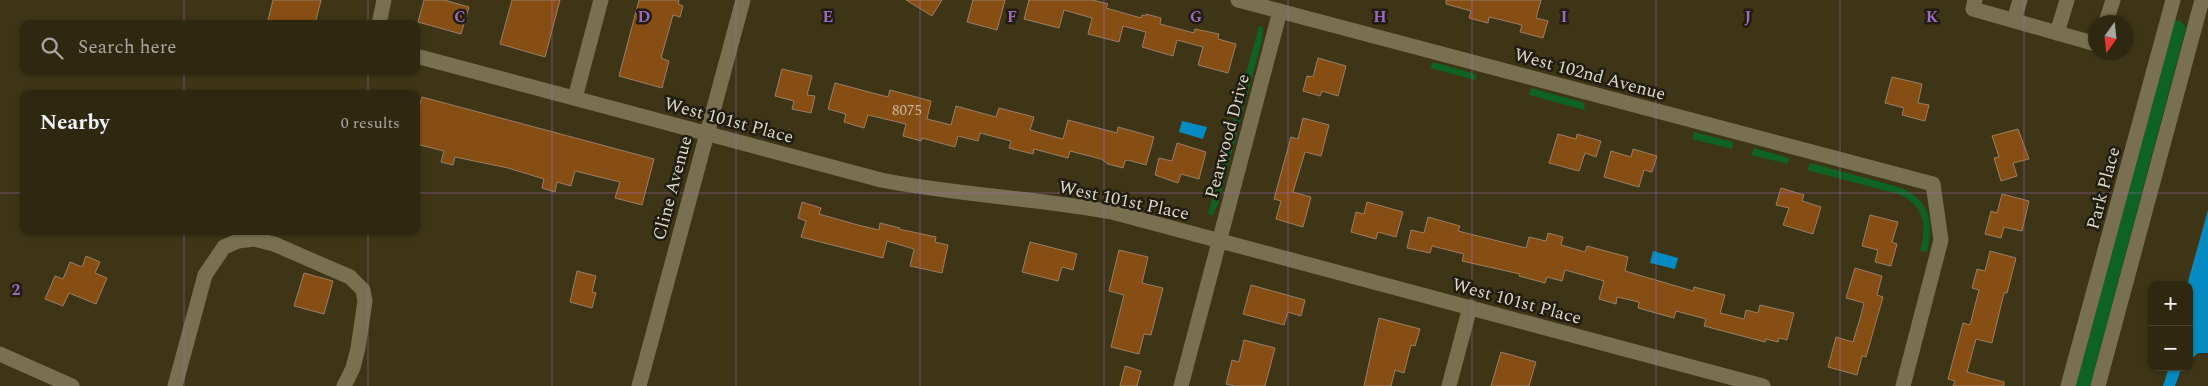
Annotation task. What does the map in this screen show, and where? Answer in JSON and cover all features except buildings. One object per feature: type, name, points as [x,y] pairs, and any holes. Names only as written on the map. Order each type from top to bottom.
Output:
[{"type":"street","points":[[379,20],[384,0]]},
{"type":"street","points":[[575,98],[601,0]]},
{"type":"street","name":"Cline Avenue","points":[[639,386],[743,0]]},
{"type":"street","name":"West 102nd Avenue","points":[[1238,0],[1933,184],[1941,240],[1903,386]]},
{"type":"street","points":[[1975,0],[1973,9],[2088,42]]},
{"type":"street","points":[[2014,20],[2020,0]]},
{"type":"street","points":[[2058,33],[2067,0]]},
{"type":"street","points":[[2108,15],[2113,0]]},
{"type":"street","points":[[2098,386],[2202,0]]},
{"type":"street","name":"Park Place","points":[[2068,386],[2169,1]]},
{"type":"street","name":"Pearwood Drive","points":[[1181,386],[1280,11]]},
{"type":"street","name":"West 101st Place","points":[[420,57],[880,180],[952,192],[1084,207],[1139,219],[1763,386]]},
{"type":"street","points":[[175,386],[206,275],[224,247],[238,241],[254,239],[274,244],[350,277],[363,290],[365,301],[358,348],[353,368],[344,386]]},
{"type":"street","points":[[1448,386],[1470,307]]},
{"type":"street","points":[[0,354],[72,386]]},
{"type":"green space","points":[[2179,20],[2186,27],[2090,386],[2074,386],[2172,23]]},
{"type":"green space","points":[[1259,26],[1263,28],[1262,40],[1218,204],[1212,216],[1208,214]]},
{"type":"green space","points":[[1433,62],[1476,74],[1475,80],[1430,68]]},
{"type":"green space","points":[[1531,88],[1585,103],[1584,110],[1529,95]]},
{"type":"green space","points":[[1694,132],[1733,142],[1732,149],[1692,139]]},
{"type":"green space","points":[[1754,148],[1789,158],[1788,164],[1751,155]]},
{"type":"green space","points":[[1810,163],[1899,187],[1917,198],[1927,213],[1929,222],[1930,231],[1927,252],[1920,251],[1923,233],[1922,217],[1914,204],[1898,194],[1807,170]]},
{"type":"water","points":[[1182,121],[1207,127],[1203,139],[1179,132]]},
{"type":"water","points":[[2208,210],[2208,353],[2198,353],[2193,357],[2193,281],[2188,281]]},
{"type":"water","points":[[1653,251],[1678,258],[1675,269],[1650,263]]},
{"type":"water","points":[[2168,371],[2181,371],[2175,386],[2163,386]]}]
